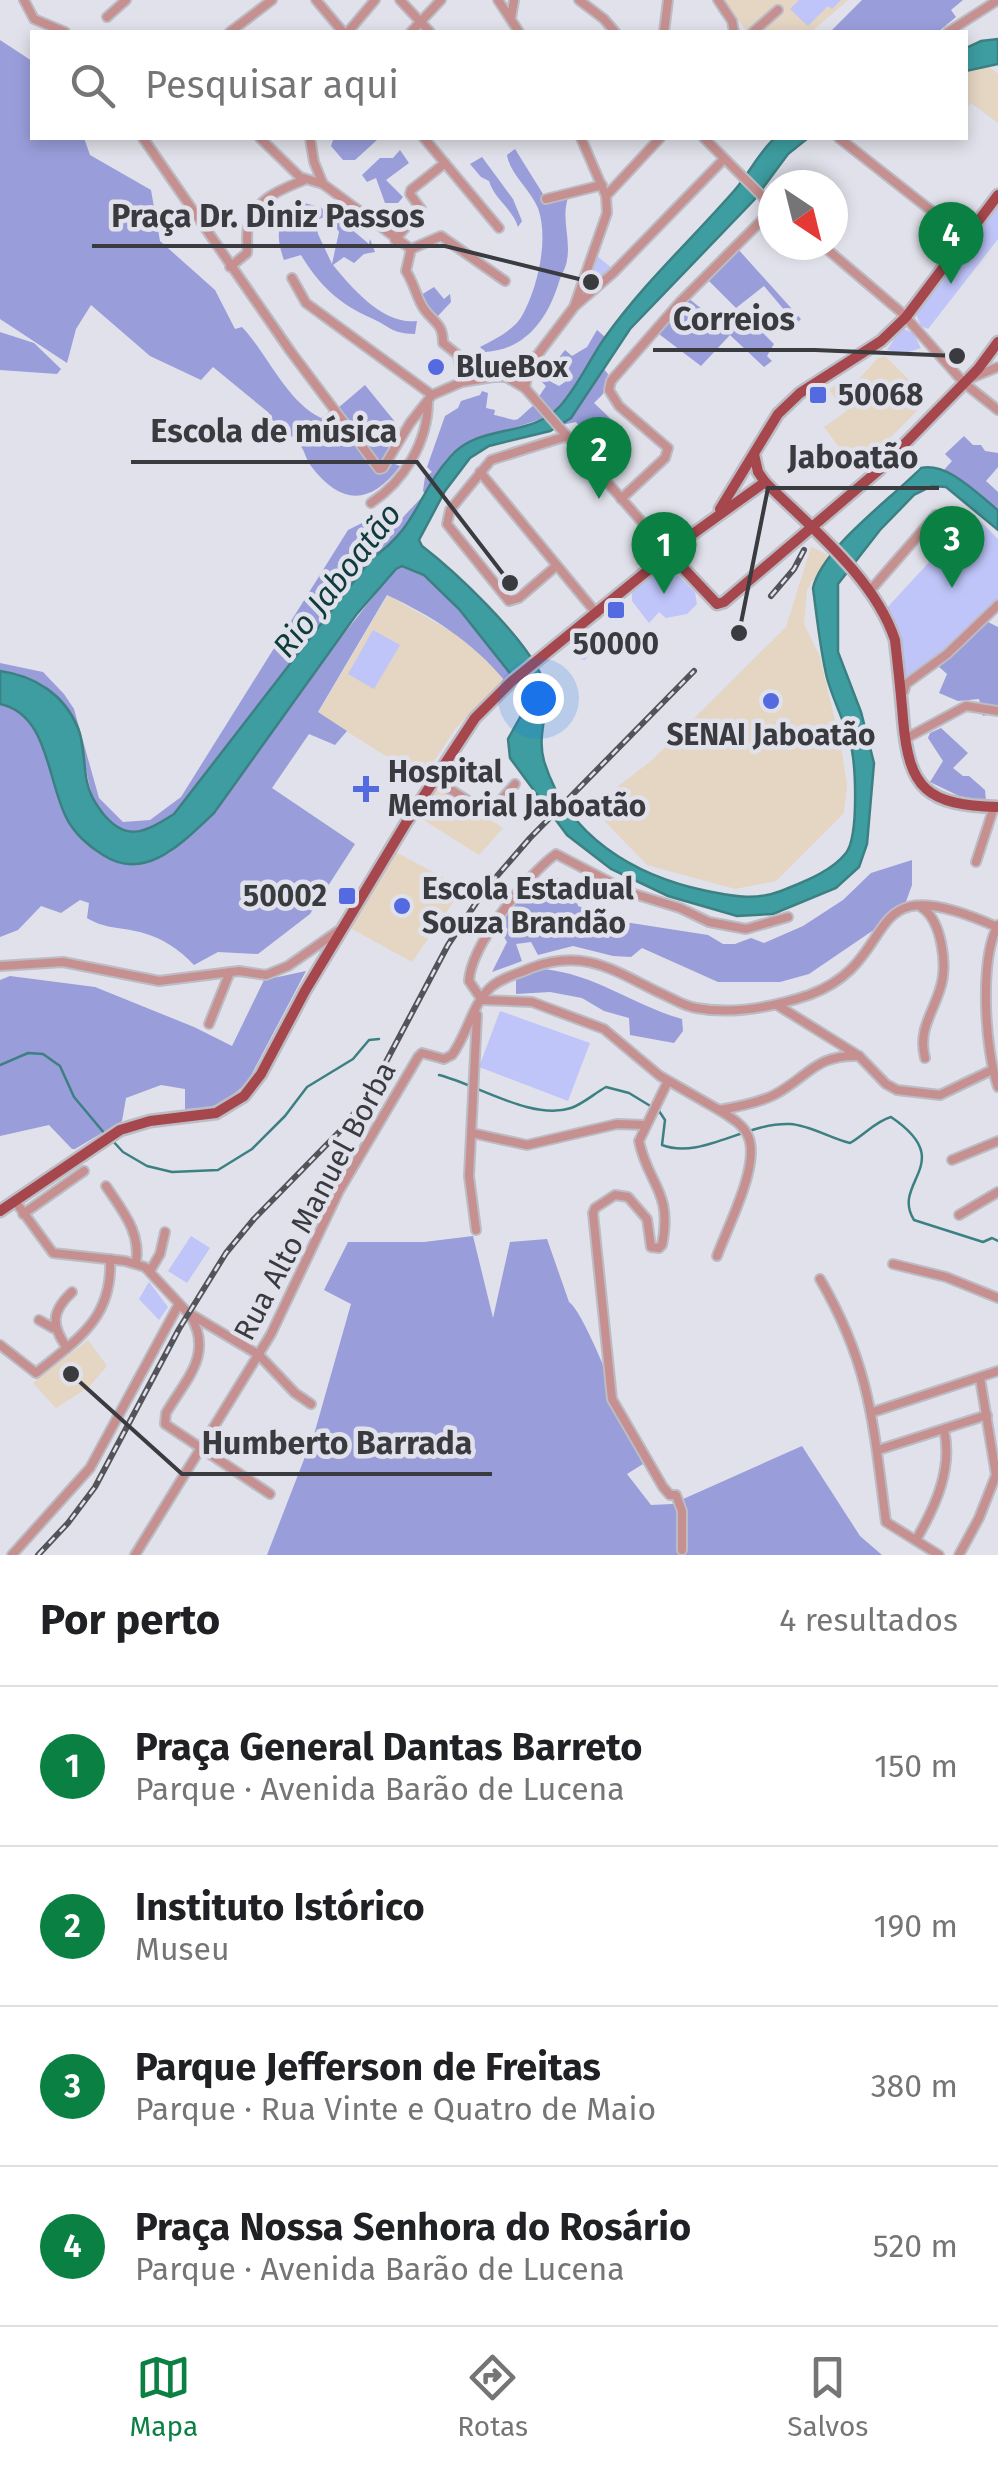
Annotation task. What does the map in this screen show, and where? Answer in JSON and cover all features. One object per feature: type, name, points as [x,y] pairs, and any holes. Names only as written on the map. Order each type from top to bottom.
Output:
[{"type":"main road","points":[[717,514],[771,424],[788,403],[881,341],[906,318],[998,195]]},
{"type":"main road","points":[[669,553],[709,598],[720,604],[879,470],[998,342]]},
{"type":"main road","points":[[754,454],[765,482],[831,548],[886,616],[895,640],[904,739],[912,773],[926,790],[953,802],[996,807]]},
{"type":"main road","points":[[0,1211],[120,1130],[150,1121],[216,1113],[244,1096],[262,1074],[342,928],[465,731],[511,682],[717,514],[765,482]]},
{"type":"street","points":[[24,0],[34,19],[61,30]]},
{"type":"street","points":[[106,16],[126,0]]},
{"type":"street","points":[[233,30],[272,0]]},
{"type":"street","points":[[316,0],[344,30]]},
{"type":"street","points":[[348,30],[374,0]]},
{"type":"street","points":[[400,0],[428,30]]},
{"type":"street","points":[[414,30],[441,0]]},
{"type":"street","points":[[498,0],[518,30]]},
{"type":"street","points":[[511,18],[514,0]]},
{"type":"street","points":[[579,0],[613,30]]},
{"type":"street","points":[[664,30],[668,0]]},
{"type":"street","points":[[718,0],[734,30]]},
{"type":"street","points":[[951,30],[998,0]]},
{"type":"street","points":[[755,30],[778,10]]},
{"type":"street","points":[[359,20],[362,30]]},
{"type":"street","points":[[262,140],[304,180],[322,184],[395,240],[408,247],[441,236],[506,281]]},
{"type":"street","points":[[310,140],[322,184]]},
{"type":"street","points":[[426,140],[499,228]]},
{"type":"street","points":[[574,306],[608,204],[582,140]]},
{"type":"street","points":[[606,196],[658,140]]},
{"type":"street","points":[[706,140],[758,192]]},
{"type":"street","points":[[842,140],[966,238]]},
{"type":"street","points":[[146,141],[230,267],[380,469],[430,398],[462,382],[506,377],[530,366]]},
{"type":"street","points":[[525,388],[530,366],[574,306],[633,253],[724,158]]},
{"type":"street","points":[[395,240],[421,210],[410,194],[414,186],[445,163]]},
{"type":"street","points":[[230,267],[247,254],[248,228],[260,204],[274,192],[304,180]]},
{"type":"street","points":[[546,199],[602,185]]},
{"type":"street","points":[[621,499],[665,458],[668,448],[614,400],[609,390],[612,380],[680,301],[758,223]]},
{"type":"street","points":[[408,247],[406,271],[418,288],[423,308],[439,322],[443,343],[458,355],[462,382]]},
{"type":"street","points":[[839,260],[906,318],[998,410]]},
{"type":"street","points":[[292,278],[306,303],[430,398]]},
{"type":"street","points":[[965,381],[998,367]]},
{"type":"street","points":[[506,377],[525,388],[669,553]]},
{"type":"street","points":[[371,504],[406,470],[427,419],[430,398]]},
{"type":"street","points":[[555,567],[519,598],[509,601],[447,524],[450,510],[480,472],[502,454],[564,433]]},
{"type":"street","points":[[480,472],[596,614]]},
{"type":"street","points":[[869,592],[936,515]]},
{"type":"street","points":[[902,704],[906,684],[947,654],[998,605]]},
{"type":"street","points":[[904,739],[966,706],[998,711]]},
{"type":"street","points":[[434,778],[489,814],[515,784]]},
{"type":"street","points":[[976,862],[996,807]]},
{"type":"street","points":[[717,1256],[750,1164],[744,1131],[719,1110],[668,1081],[604,1028],[532,1002],[482,1000],[471,987],[469,975],[495,922],[555,854],[631,893],[680,908],[709,922],[746,930],[788,917]]},
{"type":"street","points":[[917,904],[934,920],[942,966],[941,987],[922,1032],[925,1058]]},
{"type":"street","points":[[476,1230],[470,1192],[477,1010],[489,988],[502,980],[567,958],[618,972],[693,1008],[777,1005],[840,980],[892,915],[906,906],[951,908],[997,926],[988,960],[992,1070],[998,1087]]},
{"type":"street","points":[[0,966],[63,962],[174,982],[230,972],[266,975],[279,971],[342,928]]},
{"type":"street","points":[[209,1024],[230,972]]},
{"type":"street","points":[[777,1005],[859,1056],[892,1088],[929,1096],[946,1094],[992,1070]]},
{"type":"street","name":"Rua Alto Manuel Borba","points":[[136,1555],[260,1354],[339,1191],[418,1057],[452,1055],[477,1010]]},
{"type":"street","points":[[719,1110],[768,1098],[824,1059],[859,1056]]},
{"type":"street","points":[[668,1081],[639,1141],[663,1196],[662,1245],[652,1247],[650,1225],[641,1208],[628,1197],[615,1196],[593,1213],[612,1398],[663,1487],[677,1496],[683,1514],[682,1550]]},
{"type":"street","points":[[472,1133],[527,1145],[616,1124],[646,1125]]},
{"type":"street","points":[[952,1160],[998,1141]]},
{"type":"street","points":[[24,1214],[84,1171]]},
{"type":"street","points":[[106,1186],[134,1231],[136,1263]]},
{"type":"street","points":[[959,1215],[998,1192]]},
{"type":"street","points":[[15,1200],[43,1242],[57,1255],[136,1263],[150,1271],[188,1312],[260,1354],[295,1393],[311,1404]]},
{"type":"street","points":[[150,1271],[166,1232]]},
{"type":"street","points":[[0,1346],[36,1373],[83,1332],[106,1301],[112,1282],[110,1259]]},
{"type":"street","points":[[893,1264],[946,1277],[998,1298]]},
{"type":"street","points":[[820,1279],[842,1316],[859,1359],[873,1412],[886,1522],[938,1555]]},
{"type":"street","points":[[54,1328],[58,1307],[72,1292]]},
{"type":"street","points":[[12,1555],[90,1468],[179,1304]]},
{"type":"street","points":[[188,1312],[198,1329],[201,1351],[164,1422],[270,1494]]},
{"type":"street","points":[[40,1320],[54,1328],[67,1348]]},
{"type":"street","points":[[873,1412],[998,1371]]},
{"type":"street","points":[[959,1555],[996,1475],[980,1378]]},
{"type":"street","points":[[878,1450],[987,1415]]},
{"type":"street","points":[[916,1540],[931,1512],[945,1470],[948,1450],[944,1430]]},
{"type":"shaded area","points":[[724,0],[848,0],[813,30],[746,30]]},
{"type":"shaded area","points":[[799,0],[841,0],[832,9],[828,6],[808,26],[790,9]]},
{"type":"shaded area","points":[[862,0],[963,0],[951,10],[956,17],[940,30],[832,30]]},
{"type":"shaded area","points":[[998,39],[998,64],[968,71],[968,47]]},
{"type":"shaded area","points":[[0,40],[30,60],[30,140],[85,140],[90,155],[151,190],[160,241],[215,290],[235,329],[242,327],[298,401],[321,418],[332,410],[371,448],[338,408],[365,385],[400,428],[382,459],[400,466],[367,494],[345,494],[322,479],[300,445],[269,413],[213,367],[201,380],[150,356],[91,305],[76,329],[67,363],[0,319]]},
{"type":"shaded area","points":[[989,67],[998,74],[998,123],[971,103],[968,107],[968,72]]},
{"type":"shaded area","points":[[333,140],[377,140],[355,160],[343,160],[331,146]]},
{"type":"shaded area","points":[[773,140],[806,140],[776,170],[758,170],[758,195],[754,200],[630,329],[571,418],[550,431],[489,446],[470,458],[445,491],[419,540],[469,587],[531,657],[546,696],[544,761],[555,788],[586,831],[629,863],[654,875],[707,891],[753,897],[781,891],[833,866],[846,853],[853,831],[852,752],[822,656],[813,588],[819,573],[843,541],[921,468],[941,470],[962,481],[998,510],[998,530],[946,487],[932,486],[914,495],[880,530],[838,584],[838,652],[861,712],[874,763],[867,844],[859,867],[836,888],[773,914],[737,916],[668,896],[611,869],[567,835],[510,758],[508,739],[523,712],[521,687],[459,609],[424,575],[402,566],[356,615],[214,813],[190,835],[163,855],[134,864],[103,855],[82,838],[66,817],[37,734],[16,710],[0,704],[0,671],[36,682],[65,705],[80,735],[89,790],[118,828],[144,830],[174,814],[372,558],[409,522],[451,456],[476,439],[535,423],[560,406],[621,317],[739,185]]},
{"type":"shaded area","points":[[515,149],[548,202],[568,198],[567,260],[549,308],[533,330],[512,345],[485,352],[480,347],[510,329],[523,314],[540,262],[541,220],[538,208],[509,162],[507,155]]},
{"type":"shaded area","points":[[400,150],[409,163],[386,180],[403,197],[398,203],[385,203],[376,178],[367,182],[362,175],[380,158],[393,158]]},
{"type":"shaded area","points":[[482,157],[513,199],[522,221],[518,227],[489,181],[470,164]]},
{"type":"shaded area","points":[[300,202],[320,207],[330,215],[316,220],[332,264],[339,232],[332,221],[338,218],[369,244],[370,239],[375,252],[364,254],[354,263],[344,257],[333,265],[381,311],[404,321],[417,321],[415,334],[395,331],[340,300],[315,276],[301,255],[284,260],[280,227],[286,214]]},
{"type":"shaded area","points":[[998,207],[998,239],[928,329],[921,326],[916,314]]},
{"type":"shaded area","points":[[737,248],[801,319],[796,324],[764,286],[736,308],[706,278]]},
{"type":"shaded area","points":[[597,256],[613,269],[587,296],[582,293]]},
{"type":"shaded area","points":[[434,287],[444,299],[450,294],[451,302],[437,317],[426,307],[421,295]]},
{"type":"shaded area","points":[[687,297],[719,323],[742,324],[740,315],[745,309],[774,344],[767,356],[772,361],[764,367],[730,335],[701,366],[655,331]]},
{"type":"shaded area","points":[[904,329],[913,333],[921,348],[903,354],[887,350],[899,332]]},
{"type":"shaded area","points":[[597,330],[605,337],[575,386],[552,414],[538,398],[546,386],[542,377],[559,386],[565,382],[562,371],[554,364],[565,350],[572,356],[587,347]]},
{"type":"shaded area","points":[[0,332],[34,343],[61,369],[57,374],[0,370]]},
{"type":"shaded area","points":[[885,356],[927,401],[857,471],[824,427],[847,411],[829,390],[839,383],[848,391],[878,358]]},
{"type":"shaded area","points":[[603,368],[608,374],[603,394],[594,403],[613,421],[593,438],[576,422],[562,425],[577,411]]},
{"type":"shaded area","points":[[482,391],[488,393],[486,408],[495,410],[494,415],[516,420],[534,405],[544,418],[460,449],[447,460],[426,495],[425,477],[432,472],[427,467],[445,416],[458,408],[461,401]]},
{"type":"shaded area","points":[[964,436],[985,451],[998,453],[998,467],[986,481],[998,492],[998,508],[944,470],[952,461],[945,454]]},
{"type":"shaded area","points":[[422,497],[403,531],[361,570],[197,790],[174,815],[151,829],[125,832],[105,820],[94,801],[74,723],[60,699],[37,682],[0,672],[0,663],[43,672],[74,709],[99,798],[123,822],[150,820],[181,797],[348,530],[370,519],[381,522],[390,531]]},
{"type":"shaded area","points":[[970,518],[977,518],[998,539],[998,600],[956,644],[902,682],[885,610]]},
{"type":"shaded area","name":"SENAI Jaboatão","points":[[811,547],[828,555],[807,590],[804,624],[820,657],[841,746],[847,785],[844,813],[776,881],[735,889],[647,865],[591,807],[651,761],[786,627]]},
{"type":"shaded area","points":[[667,564],[695,592],[697,604],[687,614],[666,618],[659,612],[649,623],[632,601],[632,593]]},
{"type":"shaded area","points":[[402,566],[432,581],[447,595],[512,674],[504,680],[451,631],[387,595],[318,712],[347,731],[335,745],[309,734],[272,788],[355,844],[310,914],[258,954],[218,952],[194,965],[155,937],[94,922],[87,918],[89,903],[80,900],[61,913],[41,906],[18,930],[0,937],[0,704],[16,710],[37,735],[66,818],[78,835],[115,859],[131,863],[154,860],[171,852],[396,568]]},
{"type":"shaded area","points":[[388,595],[482,653],[504,680],[456,728],[422,779],[318,713]]},
{"type":"shaded area","points":[[986,621],[998,627],[998,712],[983,716],[979,699],[958,701],[939,693],[947,674],[938,666]]},
{"type":"shaded area","points":[[593,628],[604,639],[585,660],[580,659],[572,648]]},
{"type":"shaded area","points":[[373,630],[400,645],[374,689],[348,674]]},
{"type":"shaded area","points":[[941,728],[968,753],[953,768],[985,790],[986,801],[959,796],[930,782],[943,761],[928,738]]},
{"type":"shaded area","points":[[438,787],[503,828],[479,855],[419,817]]},
{"type":"shaded area","name":"Escola Estadual Souza Brandão","points":[[388,848],[463,888],[412,962],[343,924]]},
{"type":"shaded area","points":[[912,860],[912,885],[903,910],[809,974],[780,982],[718,982],[642,948],[631,957],[573,946],[538,955],[531,942],[516,944],[522,961],[492,972],[507,942],[498,927],[531,884],[555,877],[573,886],[578,906],[618,921],[708,935],[723,944],[751,938],[764,943],[803,926],[843,900],[871,873]]},
{"type":"shaded area","points":[[543,969],[597,983],[682,1019],[683,1031],[674,1043],[630,1035],[629,1018],[604,1011],[582,998],[550,992],[516,994],[516,977]]},
{"type":"shaded area","points":[[306,971],[247,1083],[224,1102],[185,1109],[185,1089],[161,1085],[126,1098],[122,1121],[75,1149],[49,1125],[0,1136],[0,980],[10,976],[95,987],[232,1046],[264,980]]},
{"type":"shaded area","points":[[500,1011],[590,1043],[568,1101],[479,1067]]},
{"type":"shaded area","points":[[191,1236],[210,1248],[187,1283],[168,1271]]},
{"type":"shaded area","points":[[473,1236],[493,1318],[510,1242],[547,1239],[569,1302],[587,1329],[643,1464],[627,1474],[651,1505],[672,1504],[802,1446],[860,1536],[882,1555],[267,1555],[315,1431],[351,1304],[324,1290],[348,1242],[424,1242]]},
{"type":"shaded area","points":[[149,1282],[168,1307],[159,1320],[139,1299]]},
{"type":"shaded area","points":[[88,1340],[107,1366],[89,1387],[56,1408],[33,1383]]},
{"type":"waterway","points":[[111,1139],[123,1152],[147,1166],[172,1172],[218,1170],[252,1149],[307,1087],[353,1059],[369,1040],[379,1039]]},
{"type":"waterway","points":[[0,1065],[28,1053],[43,1054],[60,1066],[74,1097],[105,1134]]},
{"type":"waterway","points":[[439,1075],[539,1110],[571,1108],[606,1087],[629,1093],[652,1107]]},
{"type":"waterway","points":[[659,1111],[665,1120],[662,1145],[677,1148],[692,1148],[773,1125],[790,1124],[850,1143],[891,1117],[911,1133],[920,1147],[922,1160],[910,1194],[914,1220],[983,1242],[992,1238],[998,1241]]},
{"type":"railway","points":[[771,596],[804,550]]},
{"type":"railway","points":[[38,1555],[95,1487],[179,1329],[226,1253],[341,1130],[369,1094],[448,945],[484,891],[530,838],[694,671]]},
{"type":"place","name":"Praça Dr. Diniz Passos","points":[[591,282]]},
{"type":"place","name":"Praça Nossa Senhora do Rosário","points":[[951,284]]},
{"type":"place","name":"Correios","points":[[957,356]]},
{"type":"place","name":"BlueBox","points":[[436,367]]},
{"type":"place","name":"50068","points":[[818,395]]},
{"type":"place","name":"Instituto Istórico","points":[[599,499]]},
{"type":"place","name":"Escola de música","points":[[510,583]]},
{"type":"place","name":"Parque Jefferson de Freitas","points":[[952,588]]},
{"type":"place","name":"Praça General Dantas Barreto","points":[[664,594]]},
{"type":"place","name":"50000","points":[[616,610]]},
{"type":"place","name":"Jaboatão","points":[[739,633]]},
{"type":"place","name":"SENAI Jaboatão","points":[[771,701]]},
{"type":"place","name":"Hospital Memorial Jaboatão","points":[[366,789]]},
{"type":"place","name":"50002","points":[[347,896]]},
{"type":"place","name":"Escola Estadual Souza Brandão","points":[[402,906]]},
{"type":"place","name":"Humberto Barrada","points":[[71,1374]]},
{"type":"water label","name":"Rio Jaboatão","points":[[337,580]]}]
